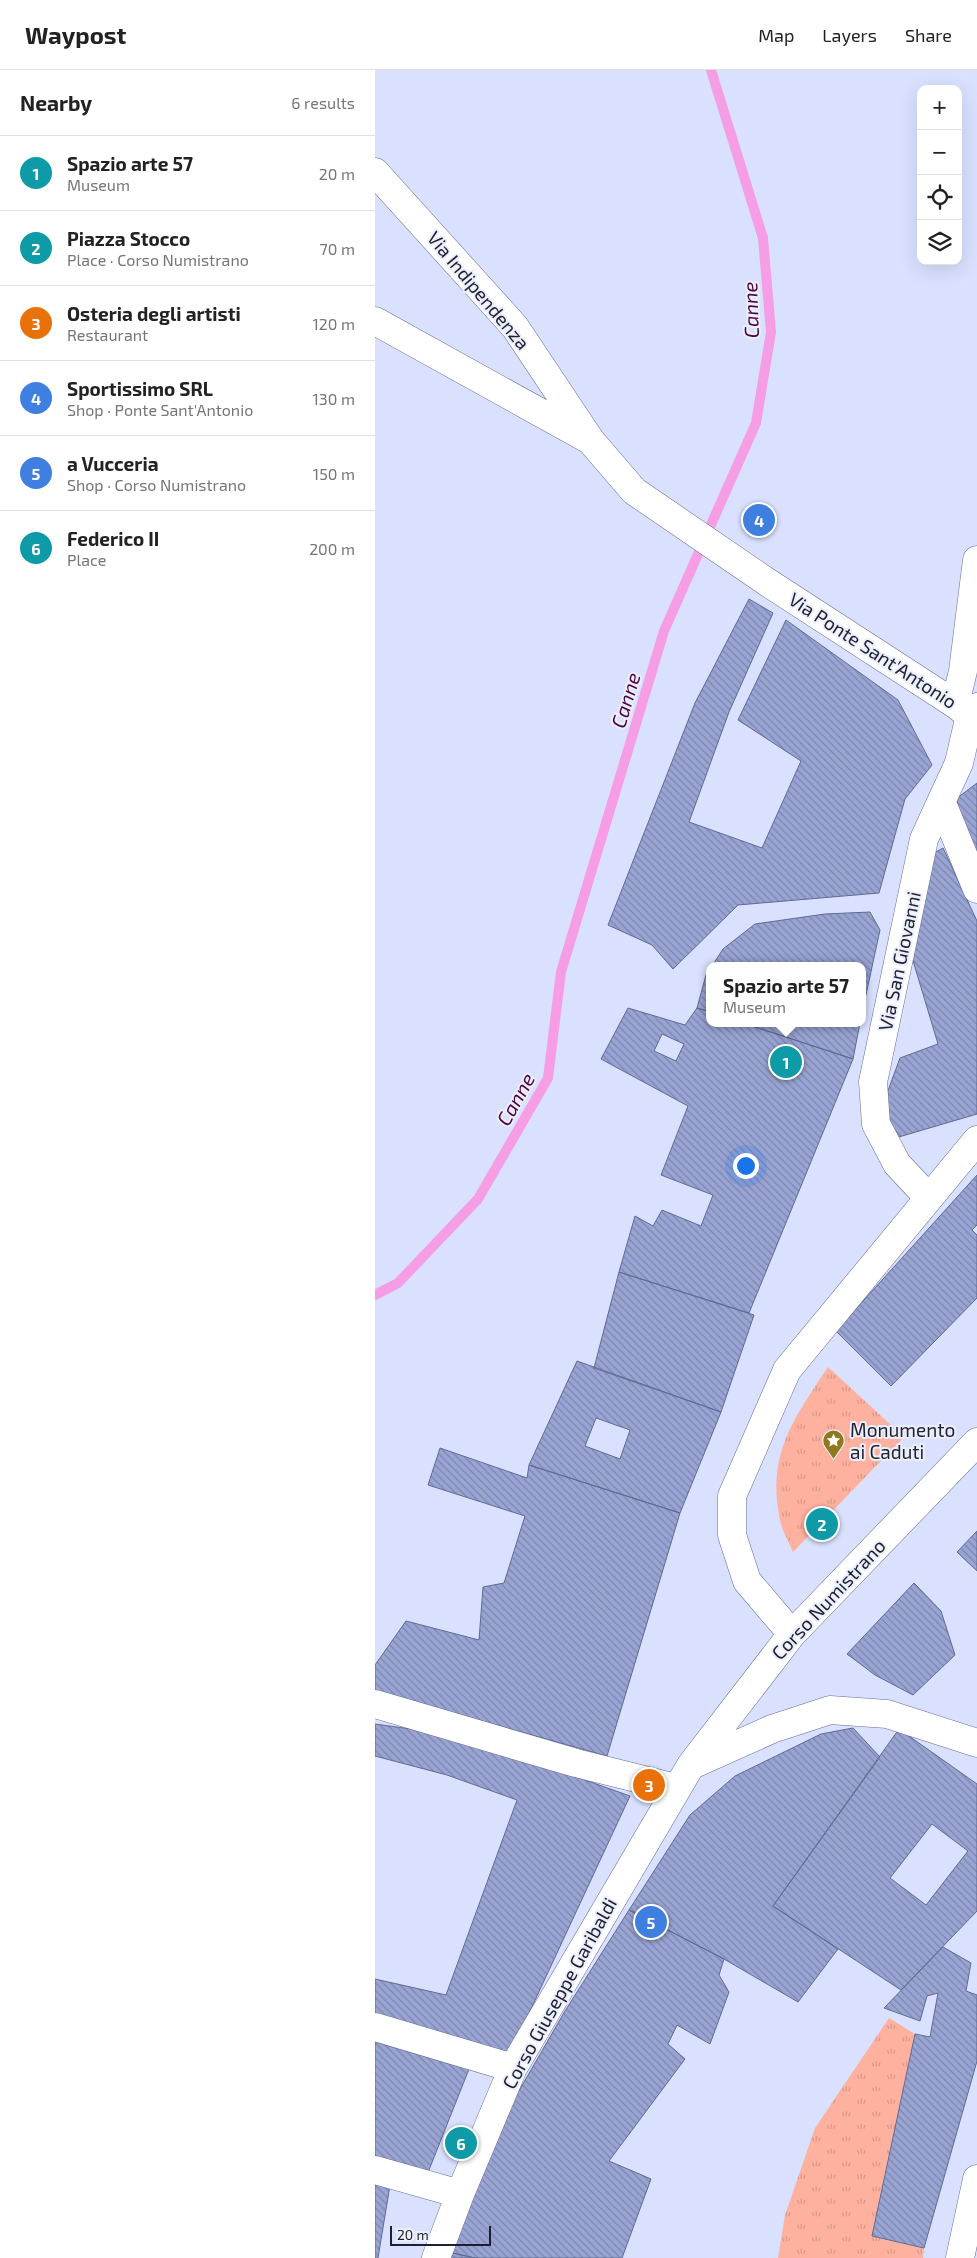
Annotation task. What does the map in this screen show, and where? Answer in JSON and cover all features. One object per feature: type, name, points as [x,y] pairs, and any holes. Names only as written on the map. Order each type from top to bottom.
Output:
[{"type":"street","name":"Via Indipendenza","points":[[375,172],[515,327],[591,441]]},
{"type":"street","points":[[375,321],[591,441]]},
{"type":"street","name":"Via Ponte Sant'Antonio","points":[[591,441],[634,491],[767,582],[970,712]]},
{"type":"street","name":"Via San Giovanni","points":[[928,1197],[897,1164],[876,1124],[873,1082],[924,839],[959,763],[970,712],[963,671],[977,560]]},
{"type":"street","points":[[942,803],[977,889]]},
{"type":"street","points":[[792,1634],[747,1581],[732,1535],[732,1496],[787,1370],[977,1140]]},
{"type":"street","name":"Corso Numistrano","points":[[691,1765],[792,1634],[977,1442]]},
{"type":"street","points":[[375,1704],[576,1763],[676,1788]]},
{"type":"street","points":[[691,1765],[772,1729],[829,1710],[887,1714],[977,1743]]},
{"type":"street","name":"Corso Giuseppe Garibaldi","points":[[436,2258],[460,2194],[513,2068],[691,1765]]},
{"type":"street","points":[[375,2027],[513,2068]]},
{"type":"street","points":[[375,2170],[460,2194]]},
{"type":"street","points":[[960,2258],[977,2179]]},
{"type":"green space","points":[[828,1367],[904,1437],[793,1552],[781,1524],[777,1497],[777,1476],[780,1456],[794,1421]]},
{"type":"green space","points":[[889,2018],[915,2034],[872,2236],[924,2248],[923,2258],[778,2258],[785,2215],[815,2128]]},
{"type":"building","points":[[749,599],[773,613],[729,712],[689,822],[762,848],[801,761],[738,720],[786,620],[898,700],[932,765],[905,799],[879,893],[738,905],[673,969],[652,945],[608,925],[695,703]]},
{"type":"building","points":[[977,783],[977,860],[952,802]]},
{"type":"building","points":[[943,848],[977,921],[977,1114],[892,1139],[886,1096],[900,1058],[938,1044],[911,954],[927,857]]},
{"type":"building","points":[[870,912],[880,930],[866,995],[866,962],[715,962],[723,949],[755,924],[825,914]]},
{"type":"building","points":[[706,975],[706,1011],[697,1008]]},
{"type":"building","points":[[628,1008],[685,1025],[697,1008],[706,1011],[706,1027],[755,1027],[853,1059],[749,1313],[619,1272],[635,1216],[653,1226],[662,1210],[701,1226],[713,1195],[661,1175],[688,1106],[601,1059]],"holes":[[[662,1034],[684,1044],[676,1061],[654,1051]]]},
{"type":"building","points":[[755,1027],[859,1027],[853,1059]]},
{"type":"building","points":[[977,1175],[977,1225],[972,1230],[977,1235],[977,1298],[891,1386],[836,1331]]},
{"type":"building","points":[[619,1272],[754,1315],[721,1412],[594,1368]]},
{"type":"building","points":[[577,1361],[721,1412],[680,1513],[529,1465]],"holes":[[[596,1418],[630,1430],[620,1459],[585,1446]]]},
{"type":"building","points":[[440,1448],[527,1478],[529,1465],[680,1513],[607,1756],[375,1691],[375,1665],[406,1621],[479,1640],[483,1587],[504,1583],[525,1516],[428,1485]]},
{"type":"building","points":[[977,1531],[977,1571],[957,1552]]},
{"type":"building","points":[[914,1583],[941,1611],[955,1655],[913,1695],[875,1675],[847,1654]]},
{"type":"building","points":[[375,1724],[411,1729],[526,1759],[630,1796],[510,2054],[375,2016],[375,1979],[446,1995],[517,1800],[447,1775],[375,1756]]},
{"type":"building","points":[[853,1728],[880,1757],[773,1906],[838,1949],[798,2002],[724,1959],[629,1910],[690,1815],[735,1776],[821,1734]]},
{"type":"building","points":[[899,1729],[977,1784],[977,1911],[901,1990],[773,1906]],"holes":[[[932,1824],[968,1851],[926,1905],[890,1878]]]},
{"type":"building","points":[[629,1910],[724,1959],[719,1975],[729,1992],[710,2044],[677,2025],[668,2044],[685,2059],[609,2161],[651,2179],[622,2258],[475,2258],[448,2252],[516,2096],[565,2011]]},
{"type":"building","points":[[943,1947],[971,1963],[966,1991],[977,1995],[977,2061],[924,2248],[872,2236],[915,2034],[930,2037],[938,1993],[927,1996],[920,2021],[884,2008]]},
{"type":"building","points":[[375,2037],[471,2064],[427,2175],[375,2161]]},
{"type":"building","points":[[375,2175],[391,2179],[378,2258],[375,2258]]},
{"type":"building","points":[[448,2252],[475,2258],[447,2258]]},
{"type":"waterway","name":"Canne","points":[[375,1295],[398,1283],[478,1199],[548,1078],[561,972],[664,631],[756,423],[771,332],[763,238],[711,70]]},
{"type":"place","name":"Sportissimo SRL","points":[[759,520]]},
{"type":"place","name":"Spazio arte 57","points":[[786,1062]]},
{"type":"place","name":"Monumento ai Caduti","points":[[834,1459]]},
{"type":"place","name":"Piazza Stocco","points":[[822,1524]]},
{"type":"place","name":"Osteria degli artisti","points":[[649,1785]]},
{"type":"place","name":"a Vucceria","points":[[651,1922]]},
{"type":"place","name":"Federico II","points":[[461,2143]]}]
